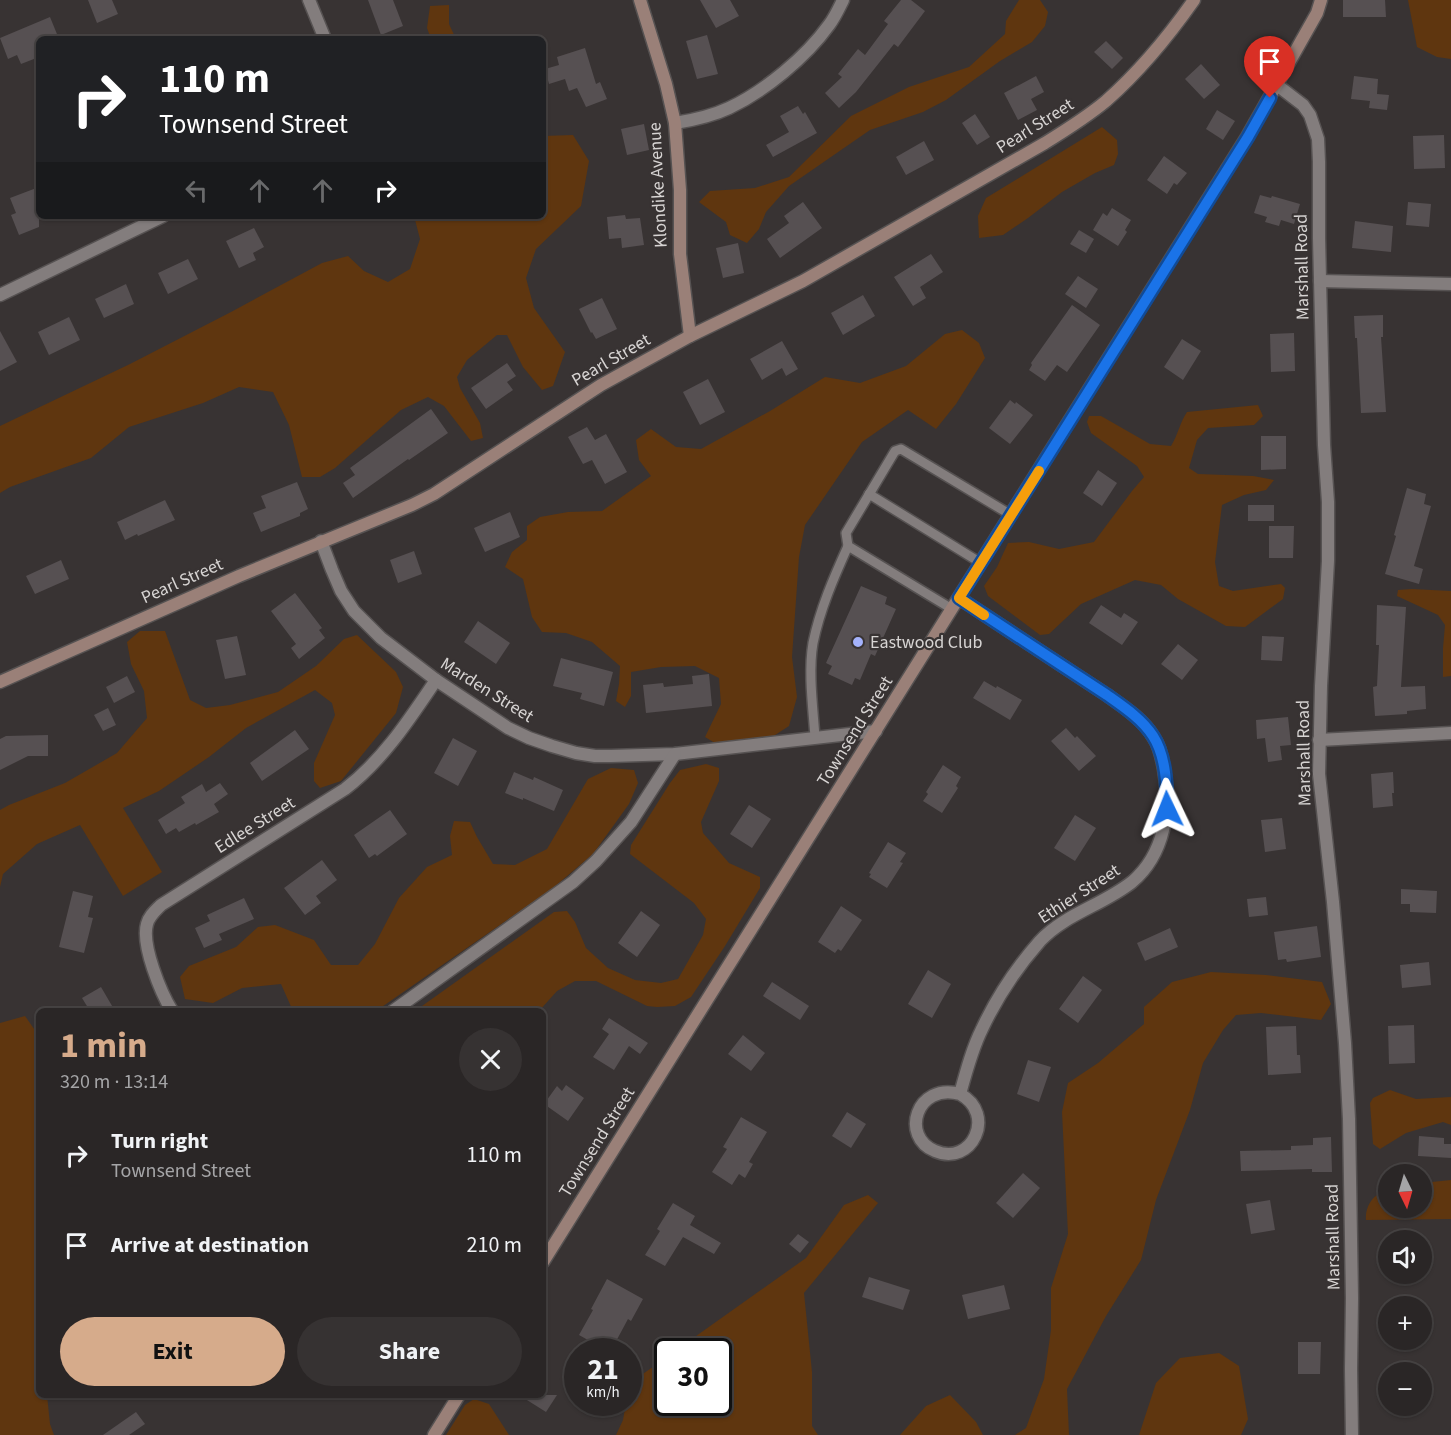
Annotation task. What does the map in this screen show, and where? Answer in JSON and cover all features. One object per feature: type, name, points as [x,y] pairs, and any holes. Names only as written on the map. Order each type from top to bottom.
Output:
[{"type":"street","points":[[309,0],[324,36]]},
{"type":"street","name":"Klondike Avenue","points":[[640,0],[666,84],[675,123],[680,190],[680,254],[690,336]]},
{"type":"street","points":[[675,123],[700,119],[729,108],[762,88],[798,60],[830,24],[843,0]]},
{"type":"street","name":"Pearl Street","points":[[0,681],[239,576],[434,494],[601,385],[690,336],[803,281],[1077,123],[1106,101],[1134,75],[1157,50],[1194,0]]},
{"type":"street","name":"Townsend Street","points":[[546,1257],[1248,137],[1317,14],[1321,0]]},
{"type":"street","name":"Marshall Road","points":[[1277,85],[1303,105],[1310,115],[1318,139],[1324,445],[1328,502],[1328,561],[1319,774],[1333,902],[1349,1119],[1352,1435]]},
{"type":"street","points":[[0,295],[157,219]]},
{"type":"street","points":[[1320,281],[1451,284]]},
{"type":"street","name":"Marden Street","points":[[321,541],[336,580],[354,611],[381,638],[436,680],[508,728],[552,746],[595,756],[675,754],[876,730]]},
{"type":"street","name":"Ethier Street","points":[[959,598],[1107,695],[1140,721],[1154,737],[1158,746],[1167,797],[1162,835],[1152,859],[1133,881],[1121,890],[1051,930],[1030,953],[1006,987],[981,1029],[960,1094]]},
{"type":"street","name":"Edlee Street","points":[[170,1008],[155,974],[149,953],[146,926],[151,915],[161,905],[359,778],[386,750],[436,680]]},
{"type":"street","points":[[1319,740],[1451,733]]},
{"type":"street","points":[[397,1008],[573,882],[596,861],[631,822],[675,754]]},
{"type":"street","points":[[939,1092],[960,1094],[970,1101],[977,1113],[978,1125],[975,1138],[960,1151],[948,1154],[935,1151],[928,1147],[919,1135],[916,1124],[919,1110],[927,1099],[939,1092]]},
{"type":"street","points":[[434,1435],[457,1398]]},
{"type":"lane","points":[[814,737],[811,682],[813,645],[829,587],[848,546],[846,533],[895,451],[901,449],[1011,515]]},
{"type":"lane","points":[[869,494],[981,563]]},
{"type":"lane","points":[[848,546],[952,609]]},
{"type":"shaded area","points":[[1019,0],[1040,0],[1048,12],[1045,26],[1032,42],[1000,61],[946,100],[923,112],[870,130],[789,186],[766,212],[759,229],[747,243],[730,235],[726,222],[699,202],[710,191],[755,188],[789,177],[851,116],[909,87],[969,67],[1005,34],[1006,21]]},
{"type":"shaded area","points":[[1408,0],[1451,0],[1451,59],[1437,57],[1417,47]]},
{"type":"shaded area","points":[[449,5],[449,24],[455,36],[430,36],[427,28],[430,6]]},
{"type":"shaded area","points":[[1102,127],[1117,140],[1118,154],[1114,165],[1062,192],[1003,235],[979,238],[978,216],[986,198]]},
{"type":"shaded area","points":[[573,135],[589,161],[581,206],[536,249],[526,278],[534,308],[565,352],[553,386],[542,390],[523,367],[507,335],[497,335],[467,360],[457,377],[460,388],[480,423],[483,438],[471,441],[444,406],[428,397],[401,410],[335,468],[320,477],[302,477],[289,425],[273,392],[239,387],[203,403],[129,427],[91,458],[10,487],[0,493],[0,426],[130,364],[322,263],[348,256],[364,271],[388,282],[410,269],[420,239],[415,219],[546,219],[546,136]]},
{"type":"shaded area","points":[[962,330],[979,343],[985,358],[956,404],[936,429],[908,410],[862,442],[805,525],[799,557],[792,657],[797,697],[789,726],[772,737],[715,743],[705,737],[721,704],[719,678],[695,666],[661,667],[631,672],[631,696],[625,707],[616,701],[620,666],[592,642],[566,633],[542,632],[532,617],[523,579],[505,567],[512,552],[527,540],[527,526],[540,517],[568,512],[602,511],[651,476],[639,460],[636,440],[651,429],[676,447],[701,449],[825,377],[860,383],[906,366],[945,334]]},
{"type":"shaded area","points":[[1258,405],[1263,416],[1254,425],[1208,428],[1197,440],[1189,468],[1198,474],[1253,476],[1274,480],[1266,490],[1244,495],[1222,505],[1215,562],[1219,586],[1233,591],[1281,584],[1285,588],[1283,599],[1245,627],[1226,626],[1178,599],[1161,585],[1135,580],[1081,604],[1049,634],[1040,635],[988,596],[984,586],[997,567],[1008,543],[1029,542],[1059,549],[1094,542],[1144,477],[1137,466],[1091,433],[1087,422],[1089,416],[1101,416],[1150,444],[1171,446],[1187,412]]},
{"type":"shaded area","points":[[1398,590],[1451,591],[1451,676],[1443,677],[1445,625],[1438,615],[1397,596]]},
{"type":"shaded area","points":[[140,631],[165,631],[190,700],[206,708],[230,705],[278,692],[316,666],[344,639],[357,635],[396,672],[403,687],[396,713],[341,781],[320,788],[314,781],[314,763],[335,715],[332,703],[315,690],[246,728],[159,791],[123,808],[162,872],[123,896],[80,825],[37,844],[3,874],[0,887],[0,810],[65,783],[117,753],[147,718],[144,691],[131,664],[127,642]]},
{"type":"shaded area","points":[[706,764],[719,768],[719,781],[701,822],[703,833],[729,863],[760,877],[760,888],[691,997],[675,1006],[647,1006],[596,981],[575,981],[557,991],[542,1008],[419,1008],[554,912],[567,911],[575,922],[586,948],[608,968],[635,980],[661,983],[678,979],[703,935],[706,919],[694,903],[630,854],[631,845],[680,770]]},
{"type":"shaded area","points":[[611,768],[634,770],[638,783],[629,804],[593,854],[553,888],[380,1008],[292,1008],[281,984],[242,988],[213,1003],[185,999],[180,977],[189,966],[236,947],[258,927],[275,925],[314,940],[331,965],[358,965],[375,944],[399,898],[427,867],[452,855],[450,836],[454,821],[470,822],[493,864],[515,865],[547,849],[588,779]]},
{"type":"shaded area","points":[[1211,972],[1266,975],[1322,982],[1331,1004],[1321,1020],[1261,1013],[1236,1015],[1223,1030],[1203,1063],[1190,1110],[1156,1200],[1141,1260],[1106,1316],[1067,1389],[1069,1435],[1015,1435],[1026,1428],[1044,1379],[1051,1330],[1051,1288],[1068,1234],[1062,1112],[1068,1083],[1098,1063],[1144,1024],[1144,1007],[1172,982]]},
{"type":"shaded area","points":[[25,1016],[36,1032],[36,1398],[47,1398],[50,1424],[54,1435],[0,1435],[0,1023]]},
{"type":"shaded area","points":[[1390,1090],[1416,1099],[1451,1097],[1451,1125],[1443,1122],[1406,1133],[1380,1149],[1373,1144],[1370,1103],[1373,1098]]},
{"type":"shaded area","points":[[1451,1180],[1451,1219],[1366,1220],[1367,1209],[1378,1195],[1378,1218],[1432,1218],[1432,1182]]},
{"type":"shaded area","points":[[868,1195],[878,1203],[804,1293],[812,1372],[812,1426],[818,1435],[616,1435],[624,1416],[642,1416],[642,1375],[654,1366],[654,1416],[732,1416],[732,1338],[693,1338],[806,1258],[844,1205]]},
{"type":"shaded area","points":[[1219,1353],[1239,1366],[1248,1419],[1241,1435],[1139,1435],[1156,1383],[1180,1358]]},
{"type":"shaded area","points":[[950,1395],[976,1422],[983,1435],[900,1435],[926,1406]]},
{"type":"shaded area","points":[[474,1399],[489,1404],[509,1435],[446,1435],[465,1405]]},
{"type":"building","points":[[88,0],[112,0],[118,14],[97,23]]},
{"type":"building","points":[[368,0],[393,0],[403,26],[381,35]]},
{"type":"building","points":[[700,0],[730,0],[739,16],[716,28]]},
{"type":"building","points":[[901,0],[911,0],[925,11],[898,47],[894,44],[856,92],[839,108],[825,93],[842,77],[838,74],[858,49],[865,55],[888,24],[884,21]]},
{"type":"building","points":[[1343,0],[1385,0],[1386,17],[1343,17]]},
{"type":"building","points":[[50,17],[58,36],[36,36],[36,58],[21,64],[17,55],[8,59],[0,38]]},
{"type":"building","points":[[707,35],[718,74],[697,79],[686,41]]},
{"type":"building","points":[[1106,41],[1123,58],[1112,69],[1094,52]]},
{"type":"building","points":[[585,48],[596,84],[600,82],[607,99],[586,107],[577,88],[569,91],[565,79],[549,84],[546,69],[559,65],[557,57]]},
{"type":"building","points":[[1201,64],[1220,85],[1204,99],[1185,79]]},
{"type":"building","points":[[1036,76],[1044,92],[1031,99],[1037,110],[1018,120],[1004,93]]},
{"type":"building","points":[[1354,76],[1378,79],[1377,94],[1389,95],[1387,110],[1369,108],[1370,101],[1351,99]]},
{"type":"building","points":[[798,106],[803,114],[805,112],[817,133],[773,157],[766,145],[789,132],[780,116]]},
{"type":"building","points":[[1217,110],[1235,121],[1223,140],[1206,129]]},
{"type":"building","points":[[975,114],[990,137],[977,145],[962,123]]},
{"type":"building","points":[[644,124],[649,150],[627,155],[621,129]]},
{"type":"building","points":[[1444,135],[1445,168],[1414,169],[1413,136]]},
{"type":"building","points":[[924,141],[934,160],[906,175],[896,157]]},
{"type":"building","points":[[1164,156],[1187,173],[1177,185],[1174,183],[1167,194],[1147,180]]},
{"type":"building","points":[[36,188],[36,219],[39,219],[39,227],[19,235],[11,215],[16,213],[10,198]]},
{"type":"building","points":[[1260,195],[1300,204],[1294,224],[1281,220],[1279,226],[1265,222],[1267,217],[1254,213]]},
{"type":"building","points":[[803,202],[822,228],[780,258],[767,239],[789,223],[784,216]]},
{"type":"building","points":[[1408,202],[1431,204],[1429,227],[1406,225]]},
{"type":"building","points":[[1112,208],[1131,220],[1118,246],[1093,230],[1103,213],[1107,216]]},
{"type":"building","points":[[625,215],[626,219],[640,218],[644,245],[622,248],[621,238],[609,239],[607,217]]},
{"type":"building","points":[[1355,221],[1393,226],[1391,252],[1352,248]]},
{"type":"building","points":[[254,228],[264,247],[253,253],[256,260],[239,268],[226,241]]},
{"type":"building","points":[[1079,230],[1094,239],[1086,253],[1070,244]]},
{"type":"building","points":[[738,243],[744,273],[723,278],[716,248]]},
{"type":"building","points":[[931,254],[943,272],[920,287],[926,298],[913,306],[894,277]]},
{"type":"building","points":[[188,259],[198,279],[168,294],[158,273]]},
{"type":"building","points":[[1078,276],[1098,289],[1086,308],[1065,294]]},
{"type":"building","points":[[126,284],[134,304],[104,318],[95,299]]},
{"type":"building","points":[[863,295],[875,316],[843,335],[831,313]]},
{"type":"building","points":[[602,298],[617,329],[596,339],[579,309]]},
{"type":"building","points":[[1072,305],[1100,325],[1067,372],[1057,365],[1045,381],[1029,370],[1031,363]]},
{"type":"building","points":[[1383,315],[1383,337],[1381,337],[1386,412],[1361,413],[1354,316]]},
{"type":"building","points":[[69,317],[80,340],[49,355],[38,332]]},
{"type":"building","points":[[0,331],[17,362],[0,371]]},
{"type":"building","points":[[1294,333],[1295,371],[1271,372],[1270,334]]},
{"type":"building","points":[[1182,339],[1201,351],[1183,380],[1164,367]]},
{"type":"building","points":[[782,341],[798,369],[786,376],[782,368],[762,380],[750,359]]},
{"type":"building","points":[[507,363],[516,376],[507,382],[513,390],[486,409],[471,388]]},
{"type":"building","points":[[708,379],[725,412],[700,425],[683,392]]},
{"type":"building","points":[[1010,400],[1033,415],[1010,444],[989,428]]},
{"type":"building","points":[[431,409],[448,433],[353,498],[343,483],[355,475],[350,468]]},
{"type":"building","points":[[587,427],[595,440],[606,434],[627,472],[605,484],[592,460],[583,464],[568,437]]},
{"type":"building","points":[[1261,436],[1286,436],[1286,469],[1261,470]]},
{"type":"building","points":[[1098,470],[1117,483],[1102,506],[1083,493]]},
{"type":"building","points":[[297,482],[308,509],[300,513],[300,516],[261,532],[253,513],[266,508],[261,496]]},
{"type":"building","points":[[1407,488],[1426,494],[1424,504],[1431,506],[1414,566],[1423,569],[1419,584],[1385,574]]},
{"type":"building","points":[[165,500],[175,520],[125,540],[117,522]]},
{"type":"building","points":[[1248,505],[1274,505],[1274,521],[1248,521]]},
{"type":"building","points":[[510,512],[520,537],[485,552],[474,528]]},
{"type":"building","points":[[1269,526],[1294,526],[1293,558],[1269,558]]},
{"type":"building","points":[[414,551],[422,574],[398,583],[390,560]]},
{"type":"building","points":[[61,560],[69,579],[35,594],[26,576]]},
{"type":"building","name":"Eastwood Club","points":[[861,586],[887,597],[885,604],[896,609],[875,656],[871,654],[860,680],[855,678],[852,685],[828,674],[832,666],[826,663]]},
{"type":"building","points":[[295,593],[322,628],[319,630],[325,638],[299,659],[291,648],[296,644],[271,611]]},
{"type":"building","points":[[1101,605],[1121,618],[1124,613],[1138,622],[1122,645],[1089,623]]},
{"type":"building","points":[[1377,605],[1406,607],[1401,687],[1425,686],[1426,709],[1407,711],[1407,714],[1375,716],[1373,687],[1377,686],[1379,645],[1376,645]]},
{"type":"building","points":[[478,621],[510,643],[496,664],[464,642]]},
{"type":"building","points":[[237,636],[246,675],[225,679],[216,640]]},
{"type":"building","points":[[1262,636],[1284,637],[1282,661],[1261,660]]},
{"type":"building","points":[[1178,644],[1198,660],[1182,680],[1161,664]]},
{"type":"building","points":[[561,658],[613,672],[604,706],[580,699],[582,693],[553,686]]},
{"type":"building","points":[[709,674],[712,706],[646,713],[643,685],[663,683],[664,687],[693,684],[692,676]]},
{"type":"building","points":[[127,676],[135,692],[114,703],[106,687]]},
{"type":"building","points":[[984,681],[1022,700],[1010,720],[973,698]]},
{"type":"building","points":[[108,708],[116,725],[103,731],[94,715]]},
{"type":"building","points":[[1288,717],[1291,745],[1280,746],[1282,760],[1268,762],[1265,738],[1257,739],[1256,720]]},
{"type":"building","points":[[1066,728],[1096,756],[1079,771],[1051,741]]},
{"type":"building","points":[[295,730],[309,749],[262,781],[250,763]]},
{"type":"building","points":[[48,735],[48,756],[28,756],[0,770],[0,739],[6,736]]},
{"type":"building","points":[[453,738],[477,751],[458,786],[434,773]]},
{"type":"building","points":[[943,765],[961,777],[956,786],[958,788],[942,813],[923,801]]},
{"type":"building","points":[[514,772],[533,780],[534,777],[563,790],[554,811],[505,793]]},
{"type":"building","points":[[1393,772],[1393,806],[1373,808],[1371,774]]},
{"type":"building","points":[[220,783],[228,794],[214,804],[219,812],[196,825],[195,823],[179,832],[176,828],[166,834],[158,820],[185,803],[181,797],[202,784],[206,792]]},
{"type":"building","points":[[749,805],[771,819],[752,848],[730,834]]},
{"type":"building","points":[[390,810],[407,834],[377,856],[375,854],[369,858],[354,835]]},
{"type":"building","points":[[1075,815],[1096,828],[1075,861],[1054,848]]},
{"type":"building","points":[[1282,818],[1286,849],[1265,852],[1261,820]]},
{"type":"building","points":[[888,842],[906,853],[900,862],[903,863],[887,888],[869,877],[871,874],[869,873]]},
{"type":"building","points":[[322,860],[337,880],[316,896],[321,903],[305,915],[284,888]]},
{"type":"building","points":[[1401,889],[1437,891],[1436,913],[1410,912],[1410,904],[1401,904]]},
{"type":"building","points":[[73,891],[93,896],[88,917],[93,918],[84,953],[59,947]]},
{"type":"building","points":[[1266,897],[1268,915],[1249,917],[1247,899]]},
{"type":"building","points":[[244,898],[254,919],[219,934],[222,940],[204,948],[195,928],[210,921],[207,915]]},
{"type":"building","points":[[841,906],[862,920],[841,951],[838,949],[835,953],[818,942]]},
{"type":"building","points":[[641,911],[660,925],[637,957],[618,943]]},
{"type":"building","points":[[1317,926],[1321,957],[1287,962],[1286,959],[1278,960],[1274,932]]},
{"type":"building","points":[[1170,928],[1178,947],[1145,961],[1137,943]]},
{"type":"building","points":[[1429,962],[1431,985],[1402,988],[1400,965]]},
{"type":"building","points":[[928,970],[951,984],[932,1018],[908,1004]]},
{"type":"building","points":[[1083,976],[1102,990],[1078,1023],[1059,1009]]},
{"type":"building","points":[[772,982],[809,1006],[800,1020],[763,996]]},
{"type":"building","points":[[101,987],[113,1008],[88,1008],[82,998]]},
{"type":"building","points":[[609,1018],[648,1043],[640,1054],[629,1046],[614,1070],[593,1057],[609,1034],[602,1029]]},
{"type":"building","points":[[1414,1025],[1415,1063],[1389,1064],[1388,1026]]},
{"type":"building","points":[[1296,1026],[1297,1055],[1300,1055],[1301,1073],[1268,1075],[1266,1027]]},
{"type":"building","points":[[743,1035],[765,1053],[751,1071],[728,1054]]},
{"type":"building","points":[[1028,1060],[1051,1067],[1039,1102],[1017,1094]]},
{"type":"building","points":[[566,1085],[584,1098],[568,1121],[546,1105],[546,1101],[557,1086],[562,1091]]},
{"type":"building","points":[[847,1112],[866,1124],[851,1148],[832,1136]]},
{"type":"building","points":[[741,1117],[767,1132],[749,1162],[753,1164],[745,1178],[739,1174],[732,1185],[712,1172],[727,1149],[723,1147]]},
{"type":"building","points":[[1419,1136],[1444,1138],[1444,1144],[1451,1144],[1451,1158],[1418,1156]]},
{"type":"building","points":[[1331,1137],[1332,1172],[1312,1172],[1312,1169],[1241,1171],[1240,1151],[1291,1150],[1291,1146],[1313,1145],[1313,1138]]},
{"type":"building","points":[[1023,1173],[1040,1188],[1013,1218],[996,1203]]},
{"type":"building","points":[[1270,1200],[1275,1230],[1251,1234],[1246,1204]]},
{"type":"building","points":[[673,1203],[695,1216],[690,1225],[721,1243],[714,1254],[683,1237],[665,1266],[645,1255],[660,1231],[657,1229]]},
{"type":"building","points":[[798,1234],[809,1242],[800,1253],[789,1244]]},
{"type":"building","points":[[869,1277],[910,1290],[903,1310],[862,1297]]},
{"type":"building","points":[[607,1279],[643,1299],[631,1321],[628,1319],[618,1338],[584,1338],[579,1335],[593,1310],[591,1309]]},
{"type":"building","points":[[1004,1285],[1010,1309],[968,1319],[962,1295]]},
{"type":"building","points":[[1298,1342],[1321,1342],[1320,1374],[1298,1374]]},
{"type":"building","points":[[546,1395],[557,1395],[546,1412],[524,1398],[546,1398]]},
{"type":"building","points":[[136,1412],[145,1424],[129,1435],[103,1435]]},
{"type":"slow traffic","points":[[984,615],[959,598],[1039,471]]},
{"type":"place","name":"Eastwood Club","points":[[858,642]]},
{"type":"route","points":[[1167,809],[1162,759],[1154,737],[1148,729],[1107,695],[959,598],[1248,137],[1270,98]]}]
